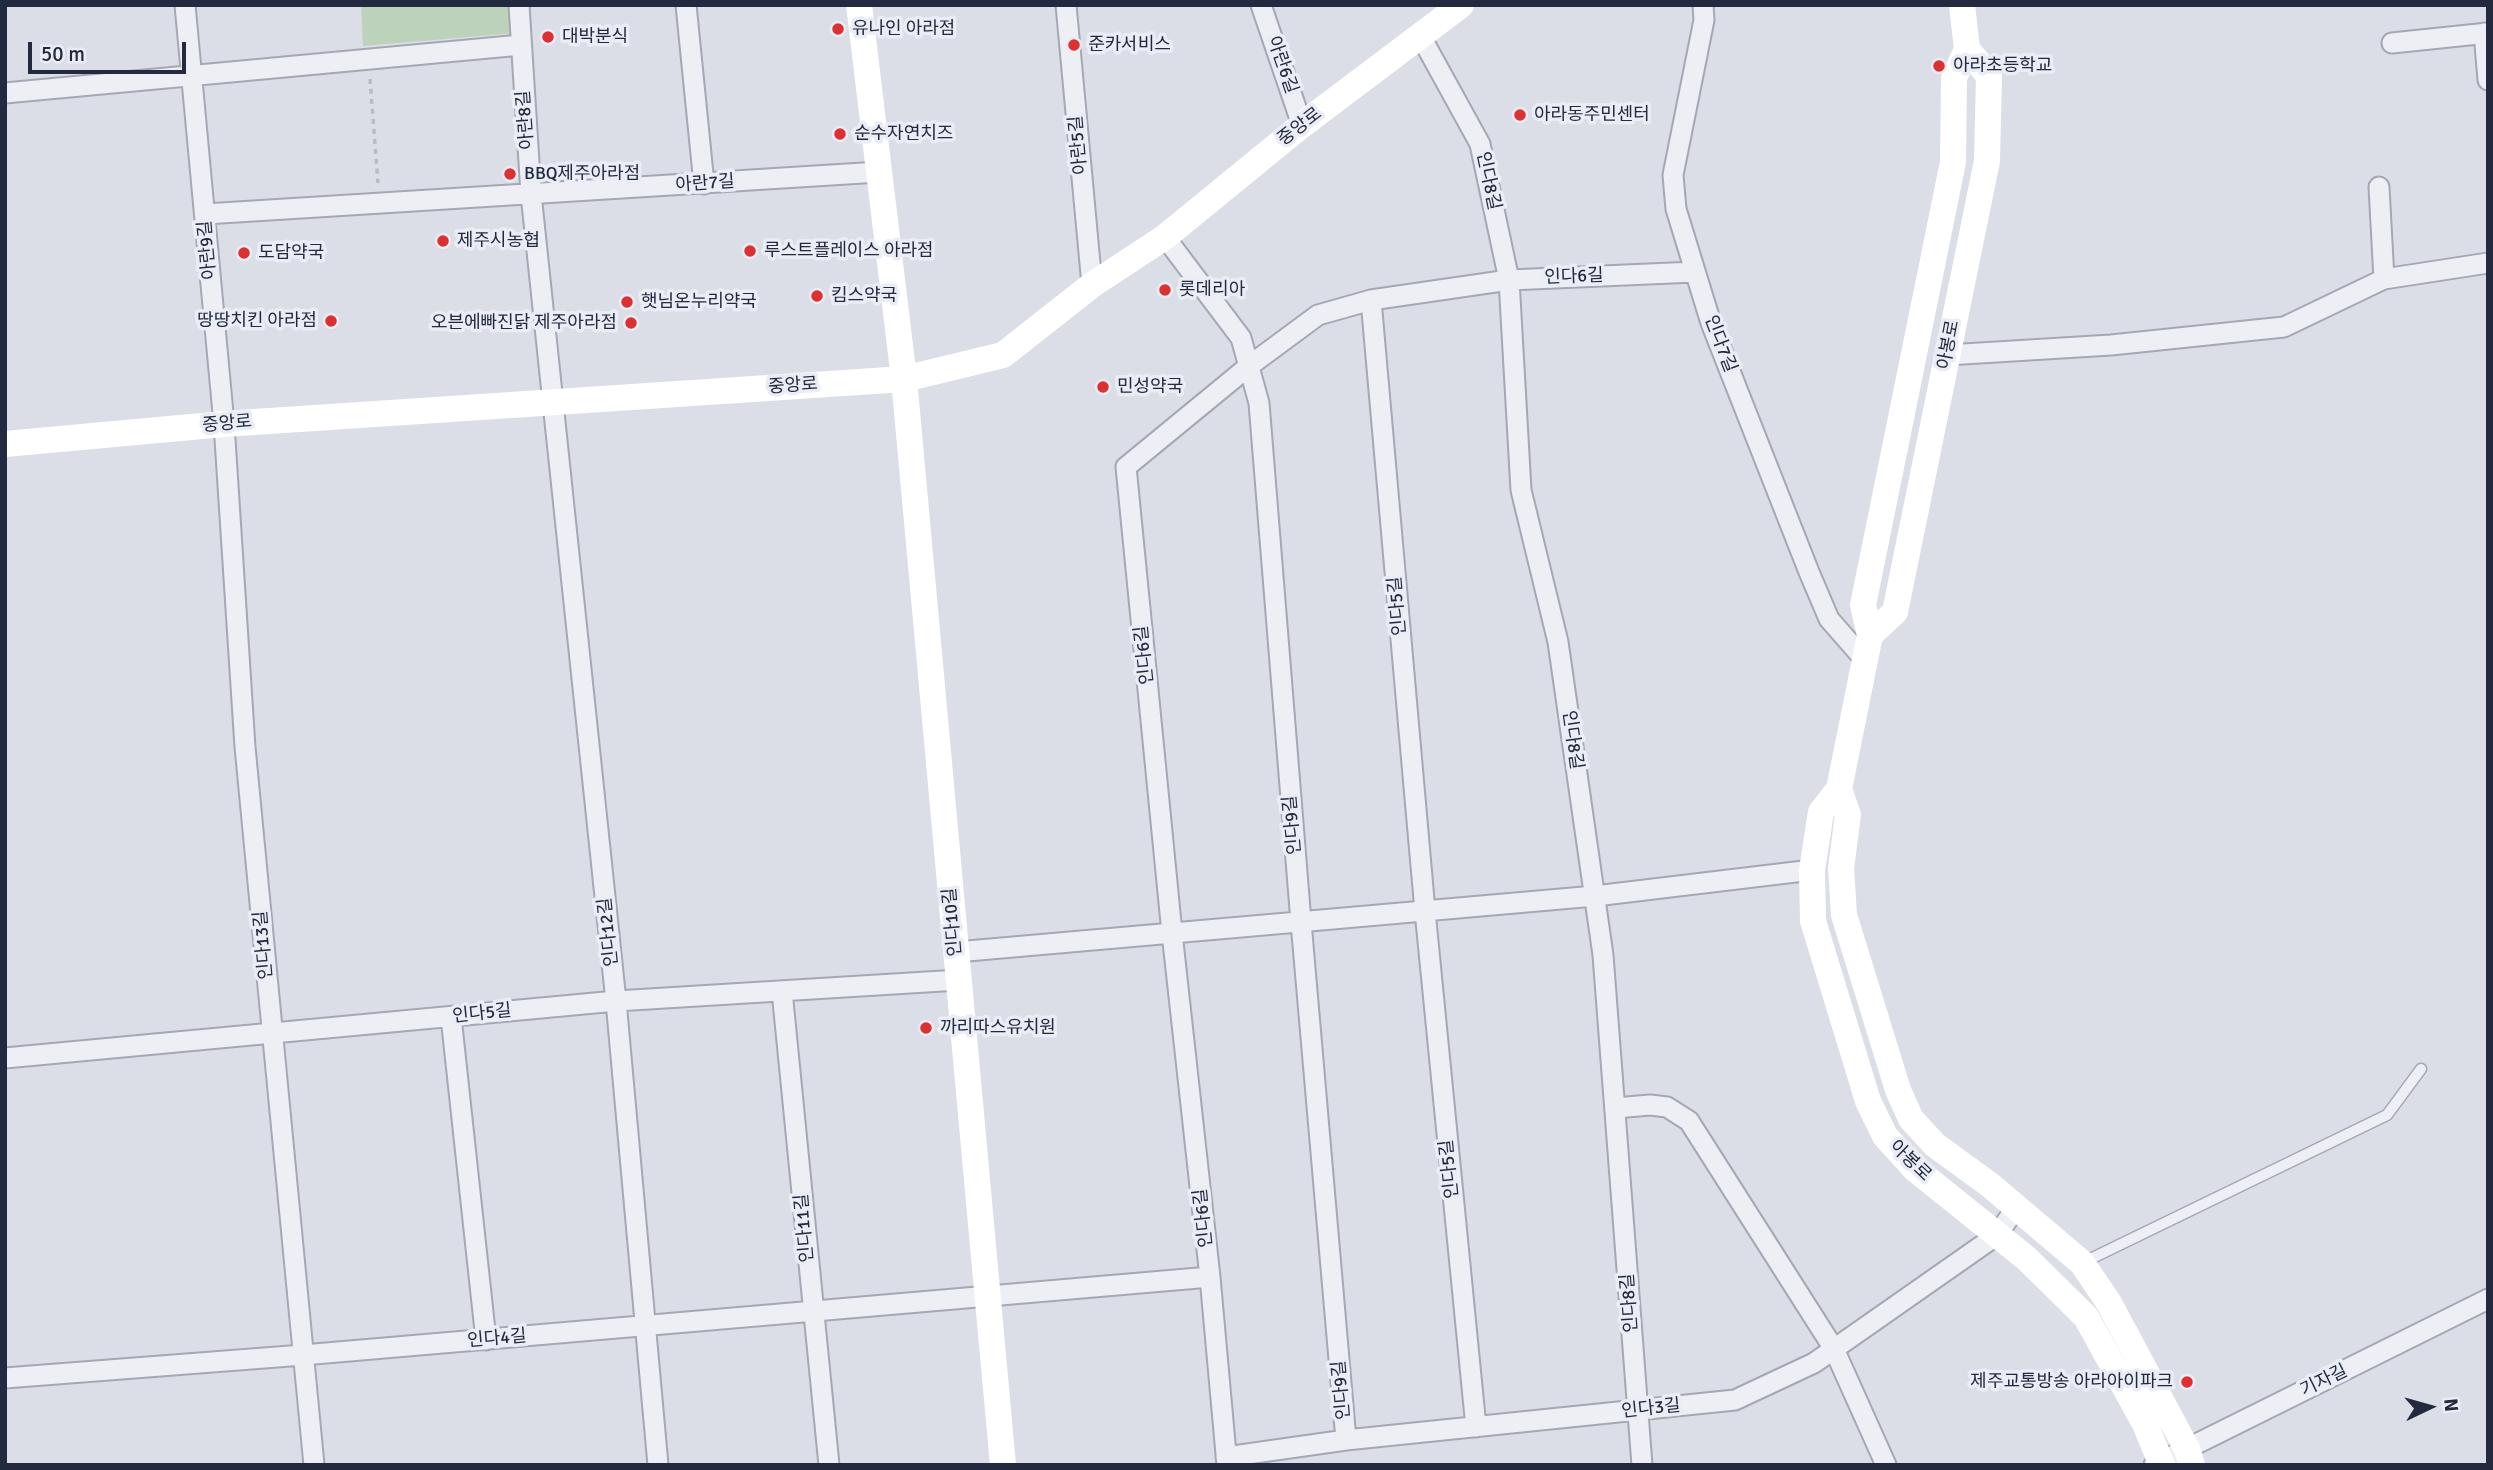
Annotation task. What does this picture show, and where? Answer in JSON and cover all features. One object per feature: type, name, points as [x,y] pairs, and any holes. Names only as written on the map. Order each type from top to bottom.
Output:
[{"type":"main road","points":[[859,5],[904,379]]},
{"type":"main road","name":"중앙로","points":[[5,444],[225,424],[904,379],[1003,355],[1091,285],[1165,237],[1302,125],[1461,5]]},
{"type":"main road","name":"아봉로","points":[[1962,5],[1967,49],[1954,78],[1953,162],[1863,605],[1867,647],[1839,789],[1821,812],[1812,870],[1813,921],[1868,1101],[1885,1136],[1915,1169],[2026,1258],[2086,1317],[2146,1424],[2159,1464]]},
{"type":"main road","name":"아봉로","points":[[1867,647],[1895,612],[1987,161],[1989,76],[1967,49]]},
{"type":"main road","name":"인다10길","points":[[904,379],[1003,1465]]},
{"type":"main road","name":"아봉로","points":[[1839,789],[1848,815],[1841,868],[1844,915],[1898,1090],[1911,1119],[1935,1145],[2082,1263],[2109,1303],[2190,1457]]},
{"type":"street","name":"아란9길","points":[[185,5],[225,424]]},
{"type":"street","name":"아란8길","points":[[519,5],[531,194],[552,401]]},
{"type":"street","points":[[686,5],[704,184]]},
{"type":"street","name":"아란5길","points":[[1066,5],[1091,285]]},
{"type":"street","name":"아란6길","points":[[1261,5],[1302,125]]},
{"type":"street","name":"인다7길","points":[[1703,5],[1704,20],[1673,175],[1676,209],[1712,323],[1829,620],[1867,647]]},
{"type":"street","points":[[2392,43],[2486,33],[2488,80]]},
{"type":"street","name":"인다8길","points":[[1420,35],[1480,144],[1509,280],[1521,490],[1558,642],[1603,955],[1642,1465]]},
{"type":"street","points":[[5,93],[521,45]]},
{"type":"street","name":"아란7길","points":[[205,214],[879,172]]},
{"type":"street","points":[[2379,187],[2384,279]]},
{"type":"street","name":"인다9길","points":[[1165,237],[1241,338],[1259,403],[1346,1440]]},
{"type":"street","points":[[1947,355],[2111,345],[2284,327],[2384,279],[2488,263]]},
{"type":"street","name":"인다6길","points":[[1226,1461],[1210,1277],[1172,933],[1126,467],[1249,366],[1318,315],[1371,300],[1509,280],[1695,272]]},
{"type":"street","name":"인다5길","points":[[1371,300],[1425,911],[1476,1427]]},
{"type":"street","name":"인다12길","points":[[552,401],[616,1001],[658,1465]]},
{"type":"street","name":"인다13길","points":[[225,424],[245,747],[314,1465]]},
{"type":"street","points":[[956,952],[1595,896],[1812,870]]},
{"type":"street","name":"인다5길","points":[[5,1058],[616,1001],[959,980]]},
{"type":"street","name":"인다11길","points":[[782,991],[828,1465]]},
{"type":"street","points":[[451,1017],[486,1340]]},
{"type":"street","points":[[1615,1108],[1650,1105],[1667,1107],[1689,1121],[1834,1349],[1886,1465]]},
{"type":"street","name":"인다3길","points":[[1226,1461],[1346,1440],[1735,1400],[1814,1363],[1997,1235],[2016,1208]]},
{"type":"street","name":"인다4길","points":[[5,1378],[645,1327],[1210,1277]]},
{"type":"street","name":"기자길","points":[[2159,1464],[2190,1457],[2488,1299]]},
{"type":"lane","points":[[2082,1263],[2386,1115],[2421,1069]]},
{"type":"path","points":[[369,59],[379,203]]},
{"type":"green space","points":[[361,5],[515,5],[516,33],[363,46]]},
{"type":"place","name":"유나인 아라점","points":[[838,29]]},
{"type":"place","name":"대박분식","points":[[548,37]]},
{"type":"place","name":"준카서비스","points":[[1074,45]]},
{"type":"place","name":"아라초등학교","points":[[1939,66]]},
{"type":"place","name":"아라동주민센터","points":[[1520,115]]},
{"type":"place","name":"순수자연치즈","points":[[840,134]]},
{"type":"place","name":"BBQ제주아라점","points":[[510,174]]},
{"type":"place","name":"제주시농협","points":[[443,241]]},
{"type":"place","name":"루스트플레이스 아라점","points":[[750,251]]},
{"type":"place","name":"도담약국","points":[[244,253]]},
{"type":"place","name":"롯데리아","points":[[1165,290]]},
{"type":"place","name":"킴스약국","points":[[817,296]]},
{"type":"place","name":"햇님온누리약국","points":[[627,302]]},
{"type":"place","name":"땅땅치킨 아라점","points":[[331,321]]},
{"type":"place","name":"오븐에빠진닭 제주아라점","points":[[631,323]]},
{"type":"place","name":"민성약국","points":[[1103,387]]},
{"type":"place","name":"까리따스유치원","points":[[926,1028]]},
{"type":"place","name":"제주교통방송 아라아이파크","points":[[2187,1382]]}]
